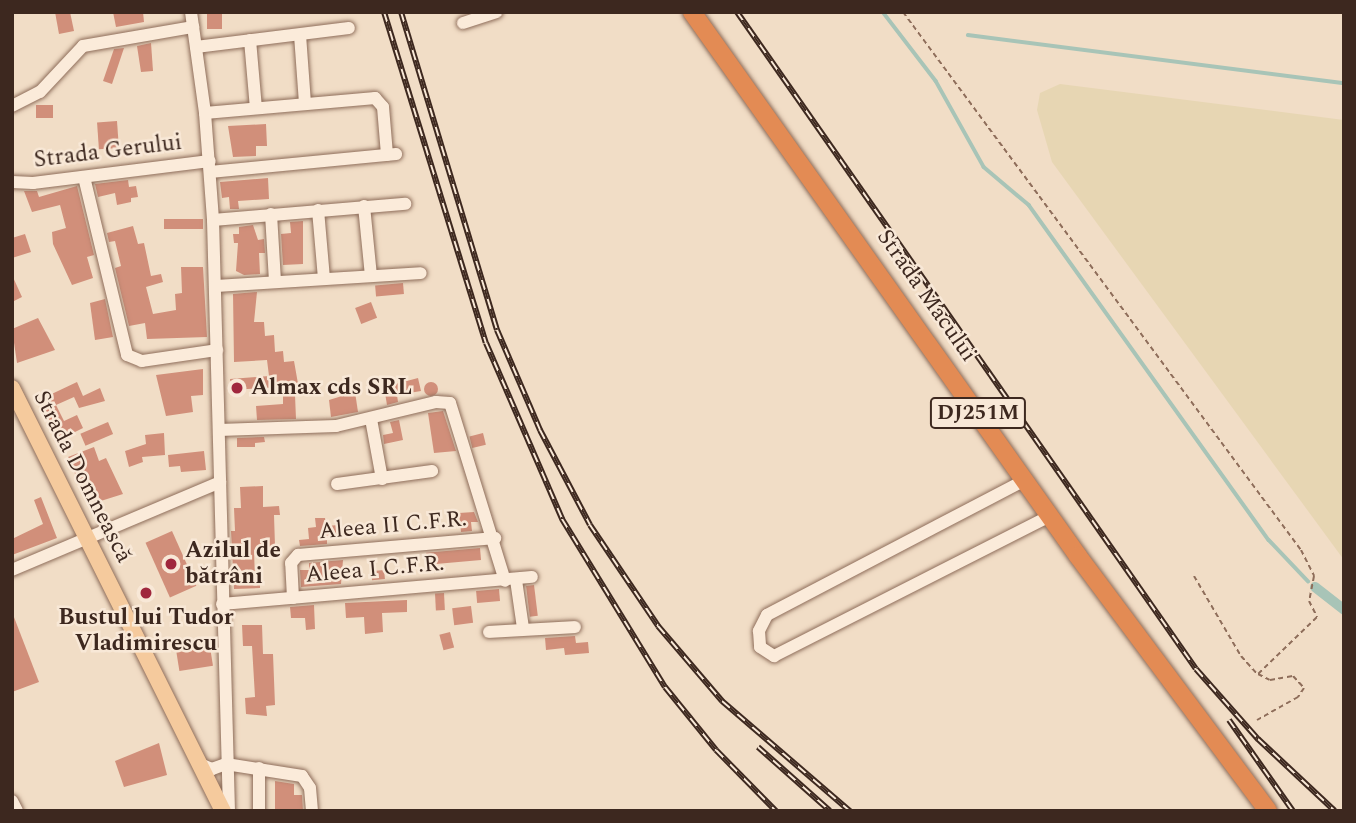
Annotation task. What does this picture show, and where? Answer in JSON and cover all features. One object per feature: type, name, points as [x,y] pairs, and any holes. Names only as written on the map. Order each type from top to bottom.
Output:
[{"type":"highway","name":"Strada Macului","points":[[692,12],[1050,516],[1268,811]]},
{"type":"main road","name":"Strada Domnească","points":[[12,388],[226,811]]},
{"type":"street","points":[[191,12],[210,166],[216,286],[226,811]]},
{"type":"street","points":[[463,23],[496,12]]},
{"type":"street","points":[[12,106],[40,92],[83,46],[193,27]]},
{"type":"street","points":[[196,47],[349,28]]},
{"type":"street","points":[[205,113],[305,103],[300,35]]},
{"type":"street","points":[[250,40],[256,108]]},
{"type":"street","name":"Strada Gerului","points":[[12,182],[392,155],[379,100],[305,103]]},
{"type":"street","points":[[84,177],[127,355],[142,361],[217,350]]},
{"type":"street","points":[[213,220],[405,204]]},
{"type":"street","points":[[364,206],[370,276]]},
{"type":"street","points":[[318,210],[324,279]]},
{"type":"street","points":[[271,214],[275,282]]},
{"type":"street","points":[[216,286],[421,273]]},
{"type":"street","points":[[219,430],[336,426],[436,402],[450,403],[510,580],[523,628]]},
{"type":"street","points":[[371,419],[382,479]]},
{"type":"street","points":[[337,484],[432,471]]},
{"type":"street","points":[[1025,480],[767,615],[760,631],[760,647],[774,656],[1050,516]]},
{"type":"street","points":[[12,570],[220,482]]},
{"type":"street","name":"Aleea II C.F.R.","points":[[293,598],[291,563],[298,555],[495,538]]},
{"type":"street","name":"Aleea I C.F.R.","points":[[222,604],[532,577]]},
{"type":"street","points":[[489,632],[575,627]]},
{"type":"street","points":[[200,764],[212,769],[226,764],[302,776],[310,788],[312,811]]},
{"type":"street","points":[[259,811],[260,768]]},
{"type":"street","points":[[12,801],[16,811]]},
{"type":"path","points":[[904,12],[1301,550],[1314,576],[1309,601],[1317,617],[1258,674]]},
{"type":"path","points":[[1194,576],[1241,656],[1258,674],[1270,680],[1293,676],[1304,688],[1298,697],[1256,720]]},
{"type":"shaded area","points":[[1060,84],[1344,120],[1344,560],[1052,162],[1037,110],[1040,93]]},
{"type":"building","points":[[55,12],[70,12],[74,31],[59,34]]},
{"type":"building","points":[[113,12],[143,12],[144,22],[116,27]]},
{"type":"building","points":[[207,12],[222,12],[222,29],[207,29]]},
{"type":"building","points":[[151,43],[153,71],[141,72],[137,46]]},
{"type":"building","points":[[124,48],[112,84],[103,81],[114,49]]},
{"type":"building","points":[[36,105],[53,105],[53,118],[36,118]]},
{"type":"building","points":[[117,121],[119,148],[99,149],[97,122]]},
{"type":"building","points":[[266,124],[267,146],[256,146],[256,156],[233,157],[228,126]]},
{"type":"building","points":[[178,137],[180,150],[164,152],[162,140]]},
{"type":"building","points":[[268,178],[269,199],[238,201],[239,209],[230,209],[229,197],[222,198],[220,182]]},
{"type":"building","points":[[128,180],[129,187],[136,186],[138,197],[131,198],[131,202],[117,205],[115,193],[98,197],[95,184]]},
{"type":"building","points":[[77,186],[94,255],[87,257],[93,278],[72,285],[53,244],[52,232],[66,228],[60,205],[32,212],[24,191],[37,191],[39,197]]},
{"type":"building","points":[[164,219],[203,219],[203,229],[164,229]]},
{"type":"building","points":[[303,221],[303,264],[283,265],[281,234],[291,233],[290,222]]},
{"type":"building","points":[[253,225],[258,240],[264,239],[265,253],[259,253],[260,274],[244,275],[236,271],[238,243],[234,243],[233,234],[239,234],[239,227]]},
{"type":"building","points":[[133,226],[138,244],[144,243],[151,276],[161,274],[163,282],[146,287],[153,314],[176,310],[175,294],[182,293],[181,267],[203,267],[207,337],[147,339],[145,323],[129,326],[115,268],[121,266],[115,241],[109,242],[107,233]]},
{"type":"building","points":[[25,234],[31,252],[12,258],[12,238]]},
{"type":"building","points":[[12,275],[22,297],[12,302]]},
{"type":"building","points":[[403,283],[404,294],[376,296],[375,285]]},
{"type":"building","points":[[257,292],[254,322],[264,322],[265,336],[274,335],[275,352],[283,351],[284,362],[294,361],[300,395],[295,395],[296,419],[257,420],[256,406],[283,404],[283,387],[231,390],[230,379],[269,376],[267,360],[234,362],[233,294]]},
{"type":"building","points":[[105,299],[113,337],[95,340],[90,303]]},
{"type":"building","points":[[371,302],[377,318],[361,324],[355,308]]},
{"type":"building","points":[[38,318],[55,350],[17,363],[12,329]]},
{"type":"building","points":[[203,369],[203,395],[191,396],[193,412],[166,416],[156,375]]},
{"type":"building","points":[[418,378],[421,391],[397,395],[398,402],[387,405],[384,387]]},
{"type":"building","points":[[77,382],[83,396],[100,388],[105,401],[79,408],[74,397],[56,405],[64,421],[77,415],[83,428],[59,440],[39,400]]},
{"type":"building","points":[[428,382],[434,382],[438,389],[434,396],[428,396],[424,392],[424,386]]},
{"type":"building","points":[[355,392],[358,412],[331,417],[329,400]]},
{"type":"building","points":[[443,411],[456,451],[434,453],[428,413]]},
{"type":"building","points":[[399,420],[403,440],[384,444],[383,435],[393,433],[390,422]]},
{"type":"building","points":[[108,422],[113,434],[85,446],[80,434]]},
{"type":"building","points":[[164,433],[165,455],[142,457],[143,462],[129,467],[125,451],[146,444],[145,435]]},
{"type":"building","points":[[483,433],[486,445],[472,448],[469,436]]},
{"type":"building","points":[[264,437],[265,442],[255,443],[255,447],[237,447],[237,438]]},
{"type":"building","points":[[94,447],[99,461],[106,458],[123,494],[88,505],[68,457]]},
{"type":"building","points":[[204,451],[206,470],[181,472],[180,466],[169,467],[168,455]]},
{"type":"building","points":[[263,486],[263,507],[279,506],[280,515],[274,515],[275,546],[254,550],[255,580],[260,579],[260,588],[234,589],[231,531],[235,531],[234,508],[241,508],[240,487]]},
{"type":"building","points":[[41,497],[57,538],[12,555],[12,539],[43,524],[34,500]]},
{"type":"building","points":[[474,512],[478,522],[471,522],[472,531],[461,532],[459,513]]},
{"type":"building","points":[[315,518],[325,518],[326,526],[339,525],[340,536],[327,538],[327,544],[300,546],[299,540],[309,539],[308,528],[316,527]]},
{"type":"building","name":"Azilul de bătrâni","points":[[172,531],[196,586],[170,598],[146,543]]},
{"type":"building","points":[[480,548],[481,560],[427,565],[426,553]]},
{"type":"building","points":[[343,560],[341,584],[301,587],[300,570],[309,570],[309,563]]},
{"type":"building","points":[[384,570],[385,579],[372,580],[371,571]]},
{"type":"building","points":[[534,585],[538,616],[530,617],[526,586]]},
{"type":"building","points":[[499,589],[500,601],[477,603],[476,591]]},
{"type":"building","points":[[435,593],[444,593],[445,610],[436,610]]},
{"type":"building","points":[[407,600],[407,612],[382,613],[383,632],[365,634],[364,617],[346,618],[345,603]]},
{"type":"building","points":[[314,605],[315,629],[306,630],[305,618],[291,618],[290,607]]},
{"type":"building","points":[[471,606],[473,623],[454,625],[452,608]]},
{"type":"building","points":[[12,612],[39,682],[12,692]]},
{"type":"building","points":[[242,625],[262,625],[263,654],[273,654],[275,705],[266,706],[267,716],[246,714],[245,698],[255,697],[252,646],[243,646]]},
{"type":"building","points":[[450,632],[454,647],[444,650],[439,635]]},
{"type":"building","points":[[575,636],[576,643],[588,642],[589,653],[565,655],[564,648],[546,650],[545,638]]},
{"type":"building","points":[[210,647],[213,666],[179,671],[176,652]]},
{"type":"building","points":[[159,743],[167,775],[124,787],[115,761]]},
{"type":"building","points":[[275,781],[294,784],[294,795],[302,795],[303,811],[275,811]]},
{"type":"waterway","points":[[883,12],[936,81],[984,167],[1029,205],[1269,540],[1308,581]]},
{"type":"waterway","points":[[968,35],[1344,83]]},
{"type":"waterway","points":[[1315,587],[1344,610]]},
{"type":"railway","points":[[384,12],[486,343],[562,519],[665,687],[716,750],[776,811]]},
{"type":"railway","points":[[401,12],[497,330],[540,430],[590,525],[658,626],[722,701],[850,811]]},
{"type":"railway","points":[[737,12],[1196,669],[1258,739],[1335,811]]},
{"type":"railway","points":[[1229,720],[1293,811]]},
{"type":"railway","points":[[758,747],[830,811]]},
{"type":"place","name":"Almax cds SRL","points":[[237,388]]},
{"type":"place","name":"Azilul de bătrâni","points":[[171,564]]},
{"type":"place","name":"Bustul lui Tudor Vladimirescu","points":[[146,593]]}]
